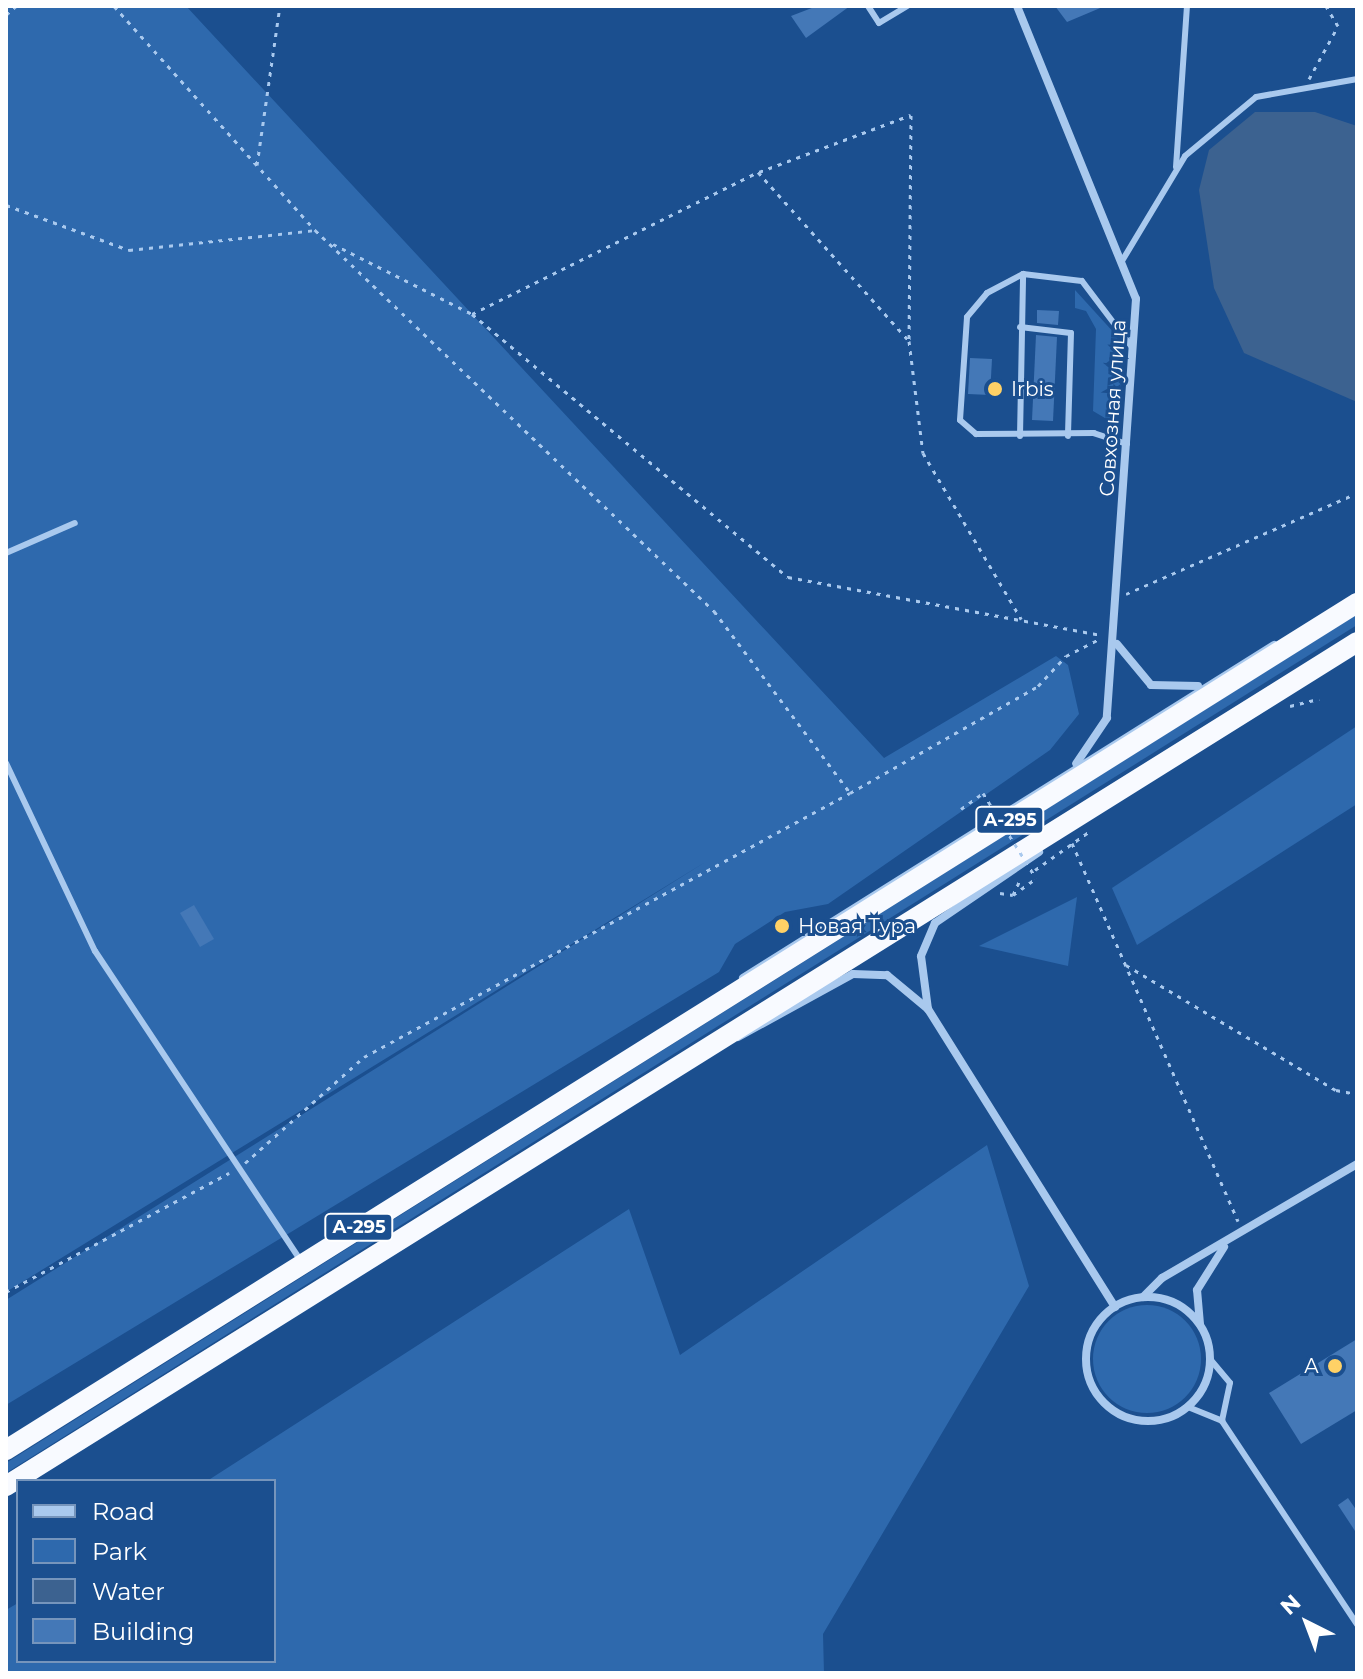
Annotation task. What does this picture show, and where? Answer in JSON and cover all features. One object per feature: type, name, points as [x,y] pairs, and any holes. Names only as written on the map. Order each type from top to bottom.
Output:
[{"type":"highway","name":"А-295","points":[[6,1450],[1357,603]]},
{"type":"highway","name":"А-295","points":[[17,1479],[1357,642]]},
{"type":"street","name":"Совхозная улица","points":[[1017,6],[1136,299],[1116,599],[1116,640],[1107,718],[1076,764]]},
{"type":"street","name":"А-295","points":[[713,1005],[791,942],[1076,764],[1264,650],[1307,635]]},
{"type":"street","points":[[1116,640],[1151,685],[1207,685]]},
{"type":"street","points":[[928,1009],[921,956],[935,923],[1042,849],[1060,826]]},
{"type":"street","points":[[718,1039],[750,1034],[853,974],[887,975],[928,1009],[1115,1307]]},
{"type":"street","points":[[1227,1243],[1197,1290],[1201,1327],[1210,1359],[1205,1384],[1188,1407],[1147,1422],[1120,1415],[1097,1396],[1086,1370],[1088,1341],[1115,1307],[1143,1297],[1162,1278],[1227,1243],[1357,1164]]},
{"type":"street","points":[[1143,1297],[1176,1304],[1201,1327]]},
{"type":"lane","points":[[868,6],[879,23],[907,6]]},
{"type":"lane","points":[[1175,171],[1187,6]]},
{"type":"lane","points":[[1122,261],[1175,171],[1256,97],[1306,84],[1357,79]]},
{"type":"lane","points":[[1020,436],[1023,274]]},
{"type":"lane","points":[[1127,444],[1094,433],[1068,436],[976,434],[960,420],[967,317],[987,293],[1023,274],[1082,281],[1133,347]]},
{"type":"lane","points":[[1020,327],[1071,333],[1068,436]]},
{"type":"lane","points":[[6,553],[75,523]]},
{"type":"lane","points":[[6,763],[95,951],[242,1166],[302,1263]]},
{"type":"lane","points":[[1210,1359],[1230,1383],[1222,1421]]},
{"type":"lane","points":[[1188,1407],[1222,1421],[1357,1624]]},
{"type":"path","points":[[6,15],[16,6]]},
{"type":"path","points":[[114,6],[315,230],[714,611],[850,793]]},
{"type":"path","points":[[257,165],[280,6]]},
{"type":"path","points":[[1306,84],[1338,26],[1326,6]]},
{"type":"path","points":[[472,314],[758,172],[911,115],[909,341],[923,453],[1022,620]]},
{"type":"path","points":[[758,172],[909,341]]},
{"type":"path","points":[[6,205],[129,250],[315,230]]},
{"type":"path","points":[[327,242],[472,314],[788,577],[1116,640]]},
{"type":"path","points":[[1116,599],[1357,493]]},
{"type":"path","points":[[6,1292],[242,1166],[364,1057],[850,793],[1038,686],[1081,646],[1116,640]]},
{"type":"path","points":[[1279,713],[1319,699]]},
{"type":"path","points":[[961,809],[983,793],[1036,878],[1013,895],[989,899]]},
{"type":"path","points":[[1013,895],[1020,880],[1100,824]]},
{"type":"path","points":[[1072,843],[1244,1233]]},
{"type":"path","points":[[1126,965],[1336,1090],[1357,1094]]},
{"type":"green space","points":[[6,6],[186,6],[884,758],[1056,656],[1068,665],[1079,714],[1050,750],[828,904],[785,912],[735,944],[719,972],[6,1405],[6,1300],[707,861],[6,1292]]},
{"type":"green space","points":[[1075,290],[1116,335],[1123,354],[1118,417],[1110,421],[1093,411],[1096,329],[1086,311],[1075,308]]},
{"type":"green space","points":[[1357,614],[1357,625],[6,1473],[6,1463]]},
{"type":"green space","points":[[1357,726],[1357,804],[1137,945],[1112,888]]},
{"type":"green space","points":[[1077,897],[1068,966],[979,946]]},
{"type":"green space","points":[[987,1145],[1029,1286],[823,1634],[824,1673],[6,1673],[6,1610],[16,1604],[16,1663],[276,1663],[276,1479],[210,1479],[629,1209],[680,1355]]},
{"type":"green space","points":[[1147,1305],[1168,1309],[1185,1321],[1197,1338],[1201,1359],[1197,1380],[1185,1397],[1168,1409],[1147,1413],[1126,1409],[1109,1397],[1097,1380],[1093,1359],[1097,1338],[1109,1321],[1126,1309]]},
{"type":"water","points":[[1255,112],[1315,112],[1357,126],[1357,402],[1244,353],[1214,288],[1199,190],[1209,150]]},
{"type":"building","points":[[817,6],[850,6],[806,38],[791,16]]},
{"type":"building","points":[[1055,6],[1105,6],[1067,22]]},
{"type":"building","points":[[1037,310],[1059,311],[1058,325],[1037,323]]},
{"type":"building","points":[[1036,335],[1057,337],[1053,421],[1032,420]]},
{"type":"building","points":[[970,358],[992,359],[990,395],[968,394]]},
{"type":"building","points":[[194,905],[214,939],[200,947],[180,913]]},
{"type":"building","name":"А","points":[[1357,1339],[1357,1410],[1301,1444],[1269,1393]]},
{"type":"building","points":[[1348,1498],[1357,1511],[1357,1534],[1338,1505]]},
{"type":"place","name":"Irbis","points":[[995,389]]},
{"type":"place","name":"Новая Тура","points":[[782,926]]},
{"type":"place","name":"А","points":[[1335,1366]]}]
